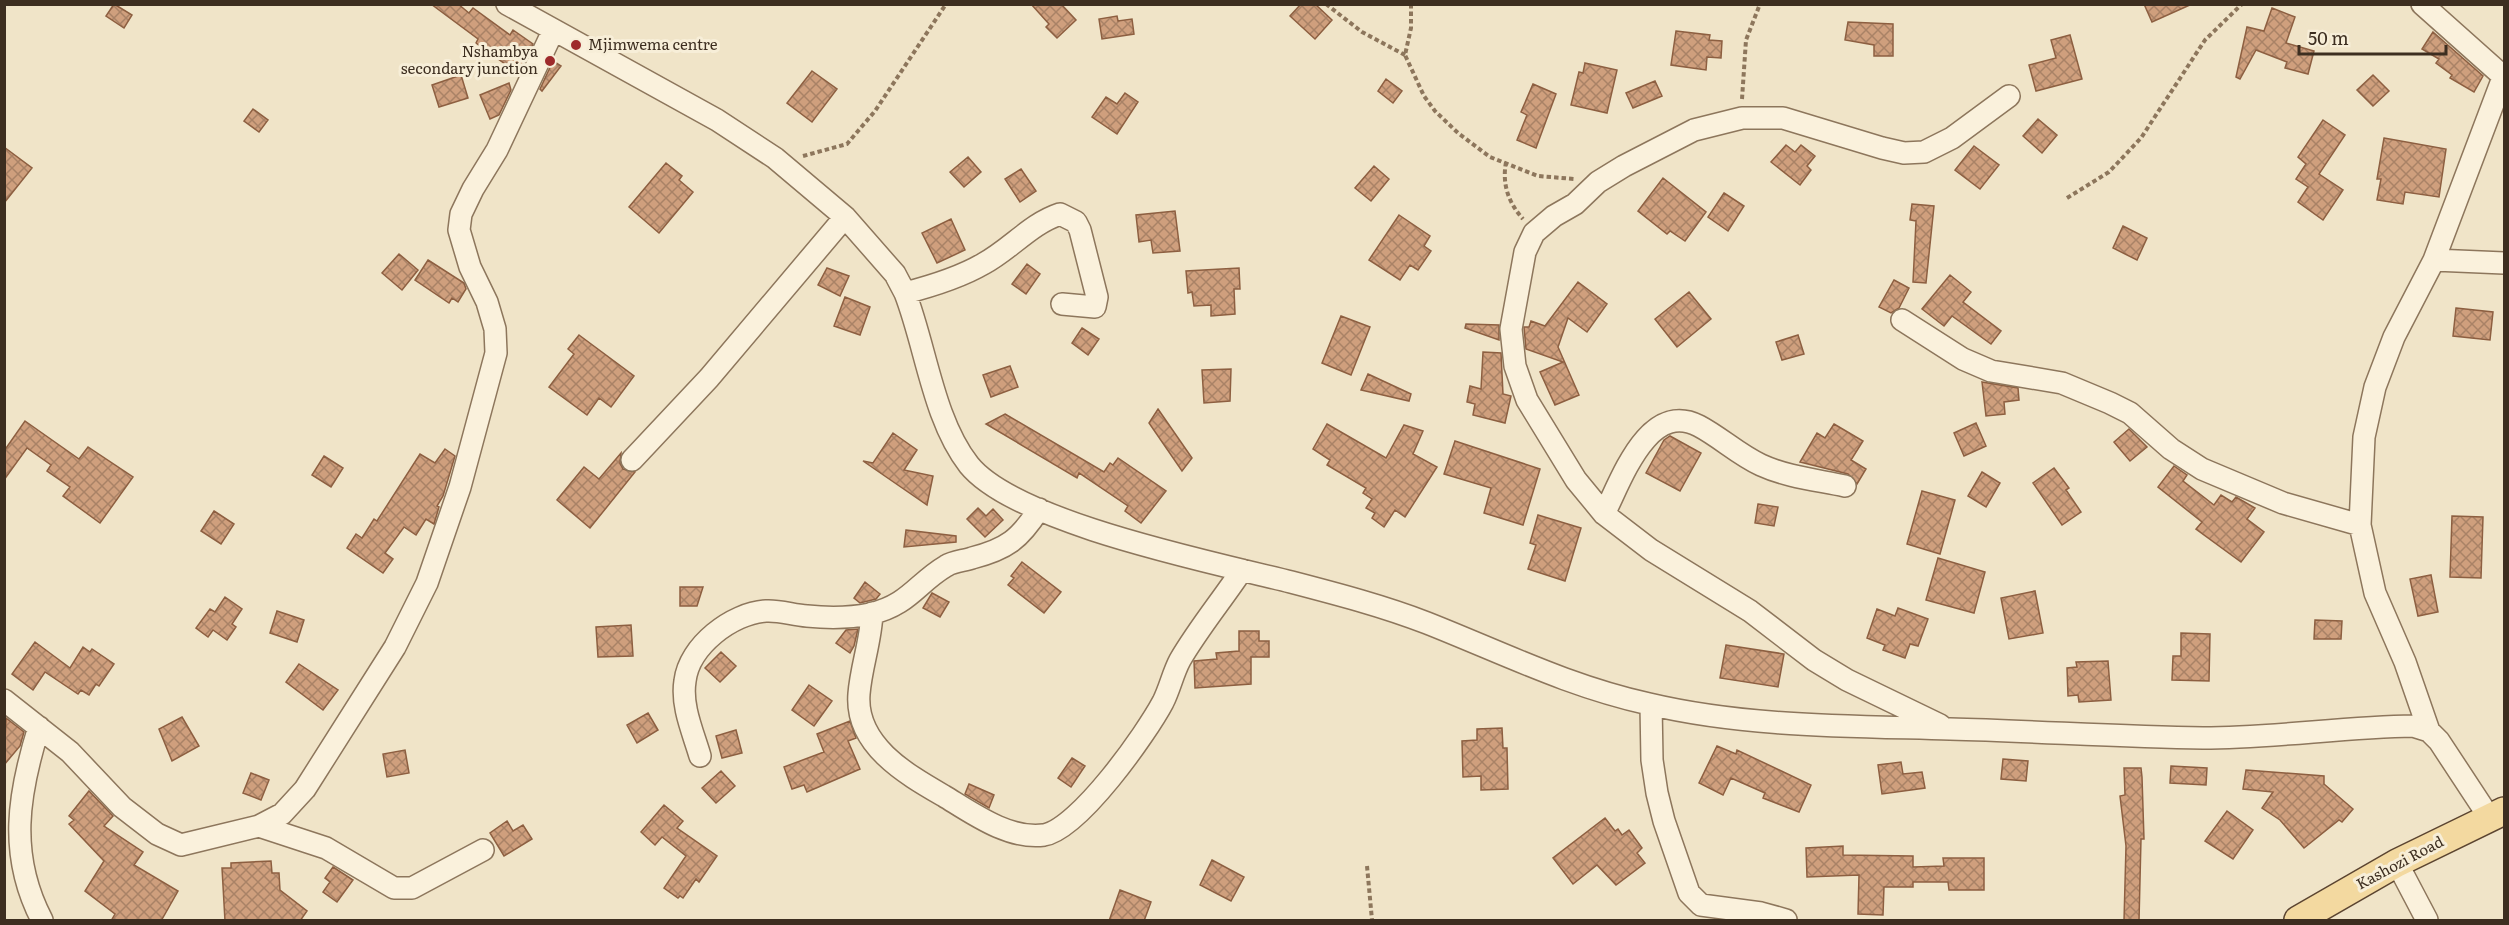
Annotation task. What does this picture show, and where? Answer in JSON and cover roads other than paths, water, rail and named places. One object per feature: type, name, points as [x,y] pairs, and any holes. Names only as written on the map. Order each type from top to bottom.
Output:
[{"type":"main road","name":"Kashozi Road","points":[[2298,921],[2397,863],[2497,814]]},
{"type":"street","points":[[507,4],[717,120],[775,158],[844,217],[895,274],[905,292],[946,427],[971,468],[1010,496],[1040,509],[1128,541],[1365,601],[1428,624],[1546,674],[1651,705],[1734,718],[1880,728],[2207,738],[2413,726],[2429,731]]},
{"type":"street","points":[[2421,4],[2504,76],[2434,260],[2394,337],[2374,387],[2364,437],[2360,525],[2375,593],[2405,662],[2429,731],[2497,814]]},
{"type":"street","points":[[4,700],[70,752],[123,807],[157,834],[181,844],[259,826],[282,814],[305,789],[395,647],[427,583],[460,487],[496,353],[493,320],[470,267],[459,230],[460,214],[497,150],[553,31]]},
{"type":"street","points":[[1949,729],[1847,680],[1814,660],[1750,611],[1650,550],[1604,514],[1575,480],[1527,400],[1515,366],[1511,328],[1525,252],[1534,233],[1554,216],[1575,204],[1598,182],[1694,130],[1742,118],[1783,118],[1882,148],[1904,153],[1924,152],[1952,138],[2009,96]]},
{"type":"street","points":[[905,292],[937,285],[983,265],[1042,220],[1060,214],[1076,222],[1080,230],[1097,297],[1095,307],[1062,304]]},
{"type":"street","points":[[632,460],[710,378],[844,217]]},
{"type":"street","points":[[2434,260],[2505,263]]},
{"type":"street","points":[[1902,320],[1963,359],[1991,370],[2062,383],[2110,403],[2130,413],[2171,449],[2202,469],[2283,503],[2360,525]]},
{"type":"street","points":[[1604,514],[1634,455],[1659,425],[1670,420],[1682,420],[1699,426],[1761,465],[1791,475],[1845,486]]},
{"type":"street","points":[[700,756],[684,702],[685,679],[697,652],[717,630],[741,616],[767,611],[808,616],[850,617],[872,614],[909,598],[948,564],[1000,550],[1023,533],[1040,509]]},
{"type":"street","points":[[872,614],[859,696],[860,715],[869,737],[888,758],[910,776],[984,819],[1011,831],[1045,834],[1064,828],[1113,774],[1163,701],[1181,658],[1242,570]]},
{"type":"street","points":[[1651,705],[1652,760],[1657,793],[1664,821],[1689,893],[1701,905],[1761,913],[1786,921]]},
{"type":"street","points":[[39,727],[25,772],[19,822],[22,863],[42,921]]},
{"type":"street","points":[[259,826],[326,848],[394,888],[412,888],[483,850]]},
{"type":"street","points":[[2397,863],[2427,921]]},
{"type":"place","name":"Mjimwema centre","points":[[576,45]]},
{"type":"place","name":"Nshambya secondary junction","points":[[550,61]]}]
